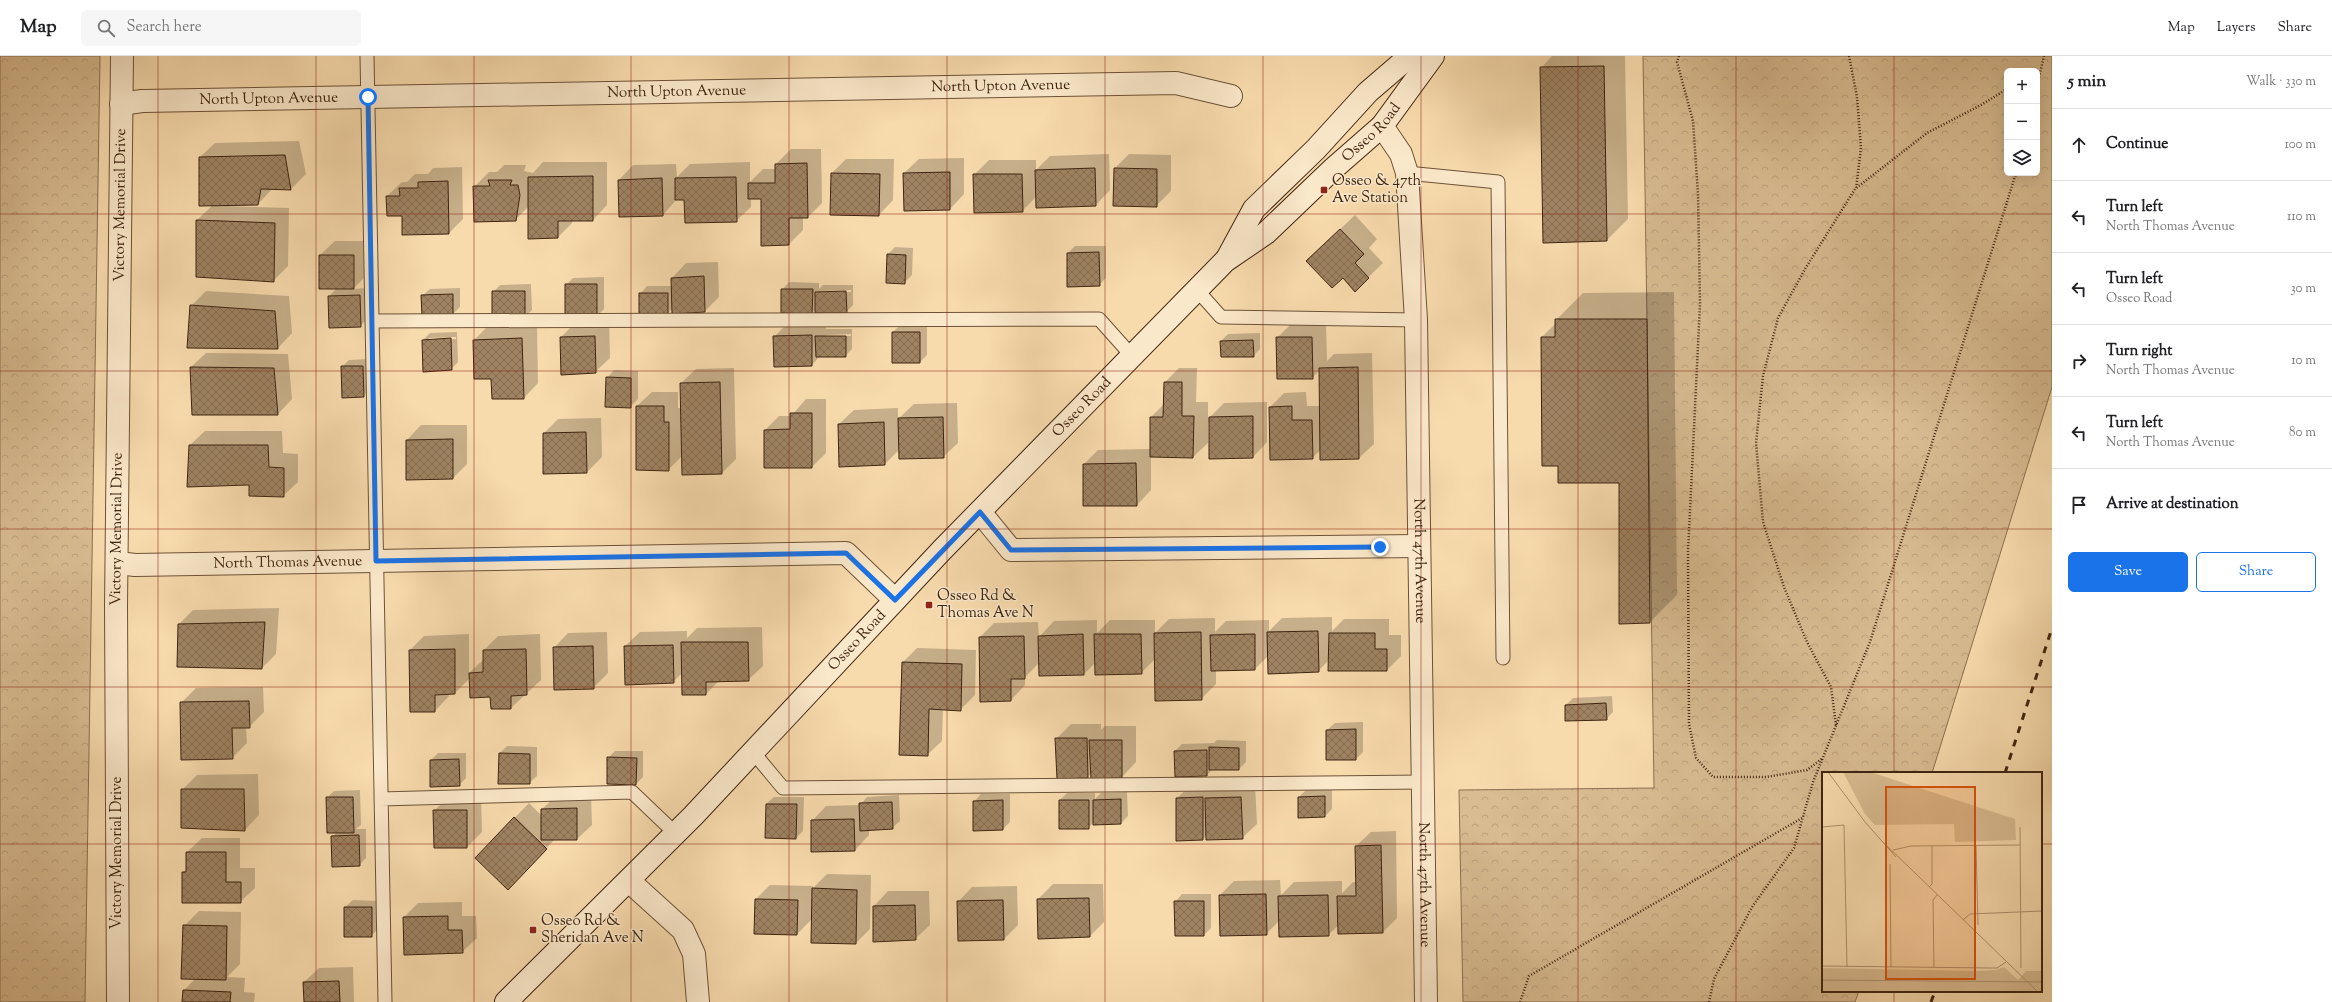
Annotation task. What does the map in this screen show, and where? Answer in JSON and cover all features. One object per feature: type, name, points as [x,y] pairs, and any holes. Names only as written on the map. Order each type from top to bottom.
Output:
[{"type":"street","name":"Victory Memorial Drive","points":[[118,1002],[118,563],[122,56]]},
{"type":"street","name":"Osseo Road","points":[[1225,261],[1254,209],[1316,149],[1368,92],[1410,56]]},
{"type":"street","name":"Osseo Road","points":[[506,1002],[629,881],[754,752],[895,600],[1225,261],[1266,233],[1334,168],[1382,126],[1434,56]]},
{"type":"street","name":"North Upton Avenue","points":[[121,104],[142,101],[1176,83],[1231,96]]},
{"type":"street","name":"North 47th Avenue","points":[[1382,126],[1401,154],[1407,173],[1416,320],[1424,782],[1426,1002]]},
{"type":"street","points":[[980,512],[1011,550],[1419,546]]},
{"type":"street","name":"North Thomas Avenue","points":[[118,563],[135,565],[846,553],[895,600]]},
{"type":"street","points":[[629,881],[683,930],[694,954],[698,1002]]},
{"type":"lane","points":[[367,56],[385,1002]]},
{"type":"lane","points":[[1407,173],[1498,182],[1503,658]]},
{"type":"lane","points":[[1197,290],[1221,317],[1416,320]]},
{"type":"lane","points":[[372,321],[1099,319],[1132,356]]},
{"type":"lane","points":[[754,752],[783,788],[1424,782]]},
{"type":"lane","points":[[380,799],[632,792],[675,833]]},
{"type":"path","points":[[1679,56],[1677,62],[1693,121],[1698,194],[1700,304],[1688,552],[1689,724],[1696,758],[1713,777],[1766,777],[1807,770],[1823,758]]},
{"type":"path","points":[[1849,56],[1857,97],[1861,148],[1856,189]]},
{"type":"path","points":[[2040,68],[2044,56]]},
{"type":"path","points":[[1836,725],[1831,687],[1807,642],[1784,587],[1763,522],[1756,443],[1763,376],[1778,318],[1805,269],[1856,189],[1927,133],[1981,105],[2004,91]]},
{"type":"path","points":[[1709,1002],[1714,979],[1752,907],[1794,848],[1802,818],[1823,758],[1870,642],[2015,176]]},
{"type":"path","points":[[1520,1002],[1529,976],[1802,818]]},
{"type":"green space","points":[[0,56],[100,56],[85,1002],[0,1002]]},
{"type":"green space","points":[[1643,56],[2052,56],[2052,387],[1932,772],[1822,772],[1822,992],[1859,992],[1855,1002],[1463,1002],[1459,790],[1654,788]]},
{"type":"building","points":[[1604,66],[1607,241],[1543,243],[1540,67]]},
{"type":"building","points":[[285,155],[291,190],[261,189],[258,205],[199,206],[199,157]]},
{"type":"building","points":[[807,163],[808,218],[789,218],[789,245],[761,246],[761,199],[748,199],[748,183],[775,183],[775,164]]},
{"type":"building","points":[[1095,168],[1096,206],[1036,208],[1035,170]]},
{"type":"building","points":[[1114,168],[1157,169],[1157,207],[1113,206]]},
{"type":"building","points":[[950,172],[950,210],[904,211],[903,173]]},
{"type":"building","points":[[831,173],[880,174],[879,216],[830,215]]},
{"type":"building","points":[[973,174],[1022,174],[1023,212],[974,213]]},
{"type":"building","points":[[593,176],[593,221],[558,221],[558,238],[528,239],[528,177]]},
{"type":"building","points":[[736,177],[737,222],[685,223],[684,200],[675,200],[675,178]]},
{"type":"building","points":[[662,178],[663,216],[619,217],[618,180]]},
{"type":"building","points":[[488,180],[512,180],[510,185],[518,185],[520,195],[516,221],[474,222],[473,186],[490,186]]},
{"type":"building","points":[[448,181],[449,234],[402,235],[402,216],[387,216],[386,196],[400,196],[399,188],[418,188],[418,182]]},
{"type":"building","points":[[196,220],[275,223],[274,282],[196,277]]},
{"type":"building","points":[[1340,229],[1364,254],[1355,263],[1369,278],[1355,292],[1343,278],[1332,288],[1306,261]]},
{"type":"building","points":[[1099,252],[1100,286],[1067,287],[1067,253]]},
{"type":"building","points":[[887,254],[906,255],[905,284],[886,283]]},
{"type":"building","points":[[319,255],[354,255],[354,289],[319,289]]},
{"type":"building","points":[[704,276],[705,312],[672,314],[671,278]]},
{"type":"building","points":[[565,284],[597,284],[597,317],[565,317]]},
{"type":"building","points":[[781,289],[813,289],[812,314],[781,313]]},
{"type":"building","points":[[492,291],[525,291],[525,318],[492,318]]},
{"type":"building","points":[[846,291],[847,313],[815,313],[815,292]]},
{"type":"building","points":[[639,293],[668,293],[668,314],[639,315]]},
{"type":"building","points":[[453,294],[453,315],[422,316],[421,295]]},
{"type":"building","points":[[360,295],[361,327],[329,328],[328,296]]},
{"type":"building","points":[[190,305],[275,311],[278,349],[187,348]]},
{"type":"building","points":[[1555,319],[1647,319],[1650,623],[1619,624],[1619,483],[1558,483],[1558,466],[1542,466],[1541,337],[1555,337]]},
{"type":"building","points":[[892,332],[920,332],[920,363],[892,363]]},
{"type":"building","points":[[812,335],[812,366],[774,367],[773,336]]},
{"type":"building","points":[[595,336],[596,373],[561,375],[560,337]]},
{"type":"building","points":[[815,336],[846,336],[846,357],[816,357]]},
{"type":"building","points":[[1276,337],[1312,337],[1313,379],[1277,379]]},
{"type":"building","points":[[451,338],[452,370],[423,372],[422,340]]},
{"type":"building","points":[[522,338],[524,399],[492,399],[491,379],[474,379],[473,340]]},
{"type":"building","points":[[1253,340],[1254,357],[1221,357],[1220,341]]},
{"type":"building","points":[[341,366],[363,366],[364,397],[342,398]]},
{"type":"building","points":[[190,367],[274,368],[278,415],[192,415]]},
{"type":"building","points":[[1358,367],[1359,459],[1320,460],[1319,368]]},
{"type":"building","points":[[606,377],[631,378],[631,408],[605,407]]},
{"type":"building","points":[[720,382],[722,474],[682,475],[680,383]]},
{"type":"building","points":[[1164,382],[1182,382],[1182,416],[1194,416],[1193,458],[1150,457],[1150,417],[1163,417]]},
{"type":"building","points":[[636,406],[664,406],[664,422],[669,422],[669,471],[636,470]]},
{"type":"building","points":[[1292,406],[1292,420],[1312,420],[1313,459],[1270,460],[1269,407]]},
{"type":"building","points":[[790,413],[812,413],[812,468],[764,468],[764,430],[790,429]]},
{"type":"building","points":[[1253,416],[1253,458],[1209,459],[1209,417]]},
{"type":"building","points":[[943,417],[944,458],[899,459],[898,418]]},
{"type":"building","points":[[884,422],[885,465],[839,467],[838,424]]},
{"type":"building","points":[[586,432],[587,473],[543,474],[543,433]]},
{"type":"building","points":[[453,439],[453,479],[406,480],[406,440]]},
{"type":"building","points":[[189,445],[268,445],[269,467],[284,468],[284,497],[249,496],[249,485],[187,487]]},
{"type":"building","points":[[1136,463],[1137,506],[1083,506],[1083,464]]},
{"type":"building","points":[[265,622],[262,669],[177,667],[178,624]]},
{"type":"building","points":[[1318,631],[1319,672],[1268,674],[1267,632]]},
{"type":"building","points":[[1201,632],[1202,700],[1155,701],[1154,633]]},
{"type":"building","points":[[1329,633],[1375,633],[1375,649],[1387,649],[1387,671],[1328,671]]},
{"type":"building","points":[[1083,634],[1084,675],[1039,676],[1038,636]]},
{"type":"building","points":[[1094,634],[1141,634],[1142,674],[1095,675]]},
{"type":"building","points":[[1255,634],[1255,670],[1211,671],[1210,635]]},
{"type":"building","points":[[1024,636],[1025,679],[1011,679],[1011,701],[980,702],[979,637]]},
{"type":"building","points":[[681,642],[748,642],[749,681],[706,682],[706,695],[682,695]]},
{"type":"building","points":[[673,645],[674,683],[625,685],[624,646]]},
{"type":"building","points":[[593,646],[594,689],[554,690],[553,647]]},
{"type":"building","points":[[455,649],[455,694],[435,695],[435,712],[410,712],[409,650]]},
{"type":"building","points":[[526,649],[527,695],[511,696],[511,709],[491,709],[490,697],[470,698],[469,673],[483,672],[483,650]]},
{"type":"building","points":[[902,662],[962,664],[961,711],[929,709],[928,756],[899,755]]},
{"type":"building","points":[[249,701],[250,728],[232,728],[233,759],[181,760],[180,702]]},
{"type":"building","points":[[1606,703],[1607,720],[1565,721],[1565,705]]},
{"type":"building","points":[[1356,729],[1356,760],[1326,760],[1326,730]]},
{"type":"building","points":[[1055,738],[1087,738],[1088,778],[1057,779]]},
{"type":"building","points":[[1089,740],[1122,740],[1122,778],[1091,779]]},
{"type":"building","points":[[1209,747],[1239,748],[1239,770],[1209,770]]},
{"type":"building","points":[[1207,750],[1207,776],[1175,777],[1174,751]]},
{"type":"building","points":[[499,753],[530,754],[530,784],[498,784]]},
{"type":"building","points":[[607,757],[637,758],[636,785],[607,784]]},
{"type":"building","points":[[459,759],[460,786],[430,787],[430,760]]},
{"type":"building","points":[[181,789],[244,789],[245,831],[181,828]]},
{"type":"building","points":[[1325,796],[1325,817],[1298,818],[1298,797]]},
{"type":"building","points":[[326,797],[353,797],[354,833],[327,833]]},
{"type":"building","points":[[1203,797],[1203,840],[1176,841],[1176,798]]},
{"type":"building","points":[[1241,797],[1243,839],[1206,840],[1205,798]]},
{"type":"building","points":[[1121,799],[1121,824],[1093,825],[1093,800]]},
{"type":"building","points":[[1003,800],[1003,830],[973,831],[973,801]]},
{"type":"building","points":[[1059,800],[1089,800],[1089,829],[1059,829]]},
{"type":"building","points":[[892,802],[893,829],[860,831],[859,803]]},
{"type":"building","points":[[766,804],[797,804],[796,839],[765,838]]},
{"type":"building","points":[[577,808],[577,840],[541,840],[541,809]]},
{"type":"building","points":[[433,810],[467,810],[467,848],[434,848]]},
{"type":"building","points":[[514,817],[547,849],[508,890],[475,858]]},
{"type":"building","points":[[854,819],[855,851],[811,852],[811,820]]},
{"type":"building","points":[[359,835],[360,866],[332,867],[331,836]]},
{"type":"building","points":[[1381,845],[1383,933],[1338,934],[1337,896],[1356,896],[1355,846]]},
{"type":"building","points":[[186,852],[226,852],[226,882],[241,882],[241,903],[182,903],[182,872],[186,872]]},
{"type":"building","points":[[812,888],[857,890],[856,944],[811,943]]},
{"type":"building","points":[[1266,894],[1267,935],[1220,936],[1219,895]]},
{"type":"building","points":[[1328,895],[1329,936],[1279,937],[1278,896]]},
{"type":"building","points":[[1089,898],[1090,937],[1038,939],[1037,899]]},
{"type":"building","points":[[755,899],[798,900],[797,935],[754,934]]},
{"type":"building","points":[[1003,900],[1004,940],[958,941],[957,901]]},
{"type":"building","points":[[1174,901],[1204,901],[1204,936],[1175,936]]},
{"type":"building","points":[[915,905],[916,940],[873,942],[873,906]]},
{"type":"building","points":[[344,907],[372,907],[372,937],[344,937]]},
{"type":"building","points":[[448,916],[448,930],[462,930],[463,953],[404,955],[403,917]]},
{"type":"building","points":[[183,925],[227,926],[226,980],[181,979]]},
{"type":"building","points":[[339,981],[340,1002],[304,1002],[303,982]]},
{"type":"building","points":[[183,990],[231,992],[230,1002],[182,1002]]},
{"type":"railway","points":[[2005,772],[2052,628]]},
{"type":"railway","points":[[1931,1002],[1935,992]]},
{"type":"place","name":"Osseo & 47th Ave Station","points":[[1324,190]]},
{"type":"place","name":"Osseo Rd & Thomas Ave N","points":[[929,605]]},
{"type":"place","name":"Osseo Rd & Sheridan Ave N","points":[[533,930]]},
{"type":"route","points":[[368,97],[376,561],[846,553],[895,600],[980,512],[1011,550],[1380,547]]}]
